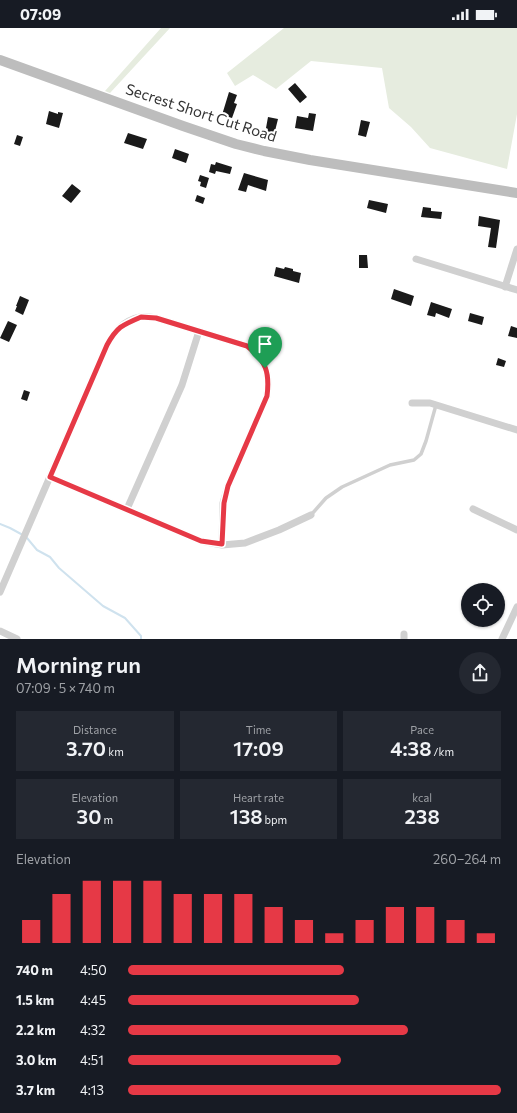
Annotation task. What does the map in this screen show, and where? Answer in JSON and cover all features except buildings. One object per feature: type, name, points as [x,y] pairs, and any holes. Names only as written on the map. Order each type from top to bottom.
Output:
[{"type":"main road","name":"Secrest Short Cut Road","points":[[0,60],[236,144],[310,160],[517,193]]},
{"type":"street","points":[[505,287],[517,249]]},
{"type":"street","points":[[416,259],[517,290]]},
{"type":"street","points":[[0,592],[107,345],[115,331],[126,323],[141,317],[156,318],[247,346],[259,356],[265,368],[269,381],[267,396],[228,486],[224,503],[222,544]]},
{"type":"street","points":[[126,509],[182,385],[199,331]]},
{"type":"street","points":[[412,403],[430,403],[517,430]]},
{"type":"street","points":[[50,477],[201,541],[222,544],[245,543],[280,530],[311,515]]},
{"type":"street","points":[[473,509],[517,530]]},
{"type":"street","points":[[502,639],[517,607]]},
{"type":"street","points":[[0,631],[17,639]]},
{"type":"lane","points":[[311,515],[326,498],[342,487],[390,465],[414,460],[421,454],[436,405]]},
{"type":"shaded area","points":[[161,28],[170,28],[110,93],[105,91]]},
{"type":"shaded area","points":[[284,28],[517,28],[517,114],[507,169],[430,148],[411,127],[389,108],[382,68],[311,61],[276,89],[253,75],[235,86],[227,73]]},
{"type":"waterway","points":[[0,524],[21,534]]},
{"type":"waterway","points":[[27,538],[37,550],[50,557],[59,568],[103,606],[125,618],[141,636],[141,639]]},
{"type":"route","points":[[141,317],[156,318],[234,341],[247,346],[259,356],[265,368],[269,381],[267,396],[228,486],[224,503],[222,544],[201,541],[50,477],[107,345],[115,331],[126,323],[141,317]]}]
